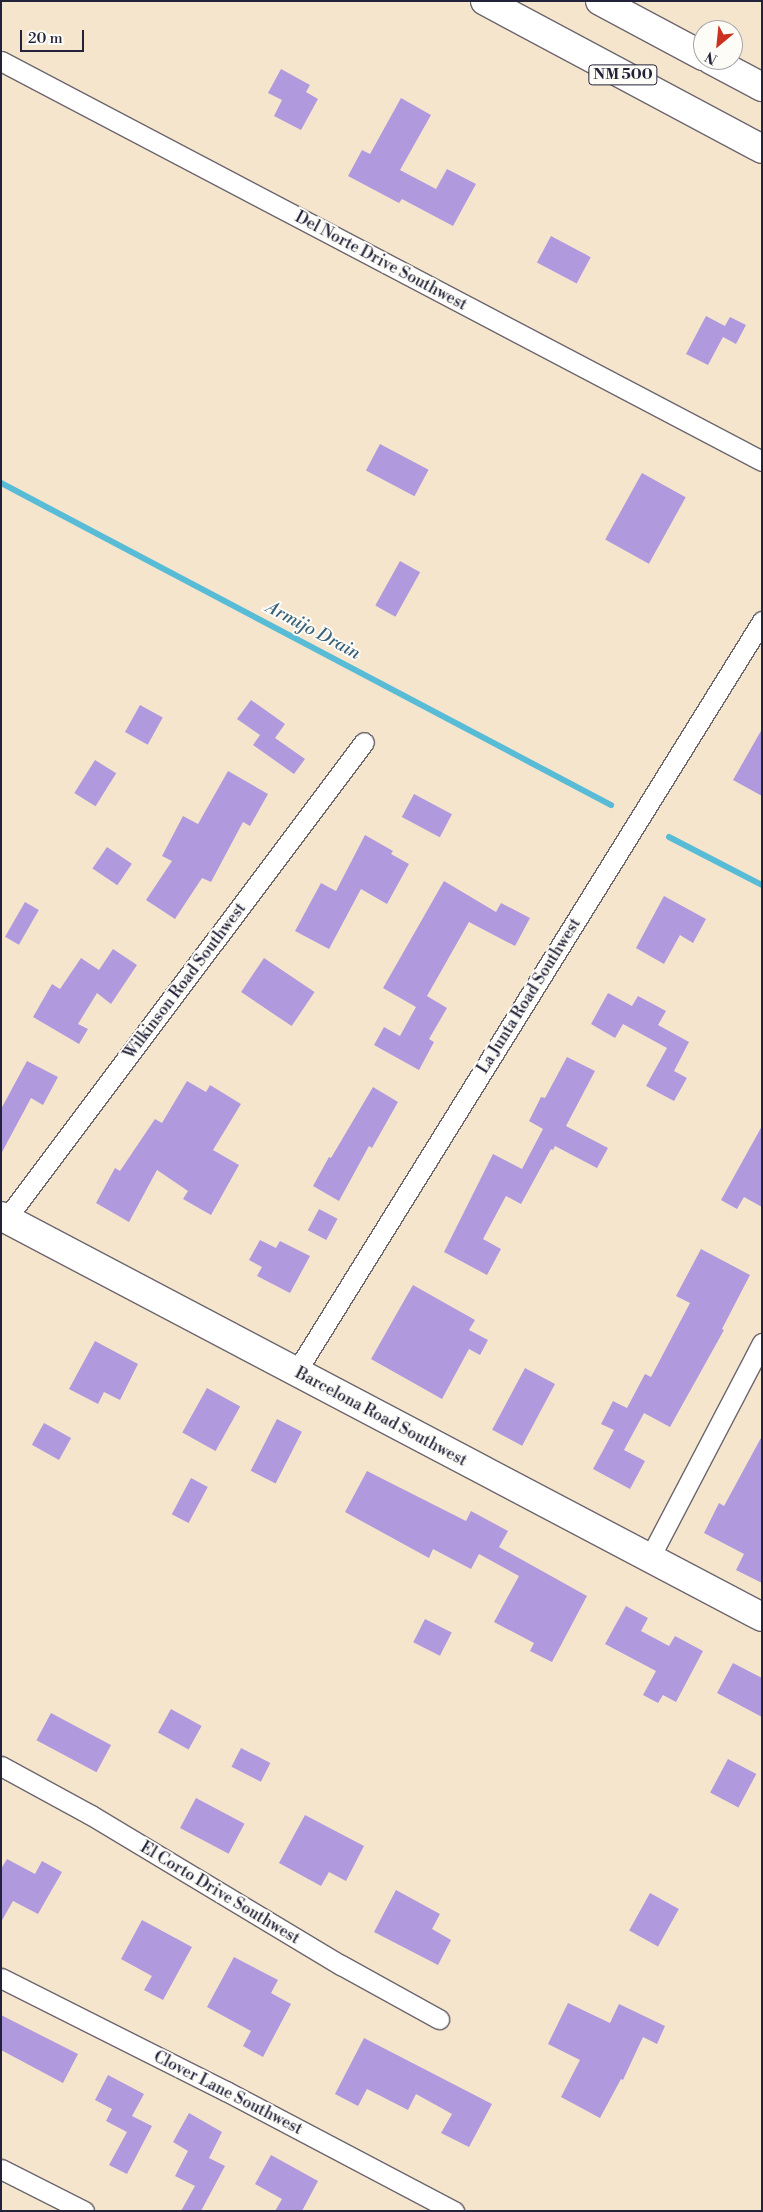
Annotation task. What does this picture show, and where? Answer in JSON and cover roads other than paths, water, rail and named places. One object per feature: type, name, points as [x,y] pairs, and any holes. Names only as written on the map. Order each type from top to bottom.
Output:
[{"type":"street","name":"NM 500","points":[[485,1],[762,149]]},
{"type":"street","points":[[600,1],[693,51]]},
{"type":"street","name":"Del Norte Drive Southwest","points":[[1,61],[762,461]]},
{"type":"street","points":[[730,70],[762,87]]},
{"type":"street","name":"La Junta Road Southwest","points":[[296,1372],[762,621]]},
{"type":"street","name":"Wilkinson Road Southwest","points":[[4,1217],[364,742]]},
{"type":"street","name":"Barcelona Road Southwest","points":[[4,1217],[762,1617]]},
{"type":"street","points":[[649,1559],[762,1343]]},
{"type":"street","name":"El Corto Drive Southwest","points":[[1,1766],[91,1815],[341,1965],[439,2019]]},
{"type":"street","name":"Clover Lane Southwest","points":[[1,1978],[226,2091],[454,2211]]},
{"type":"street","points":[[1,2169],[84,2211]]},
{"type":"waterway","name":"Armijo Drain","points":[[1,483],[611,805]]},
{"type":"waterway","name":"Armijo Drain","points":[[669,837],[762,885]]}]
